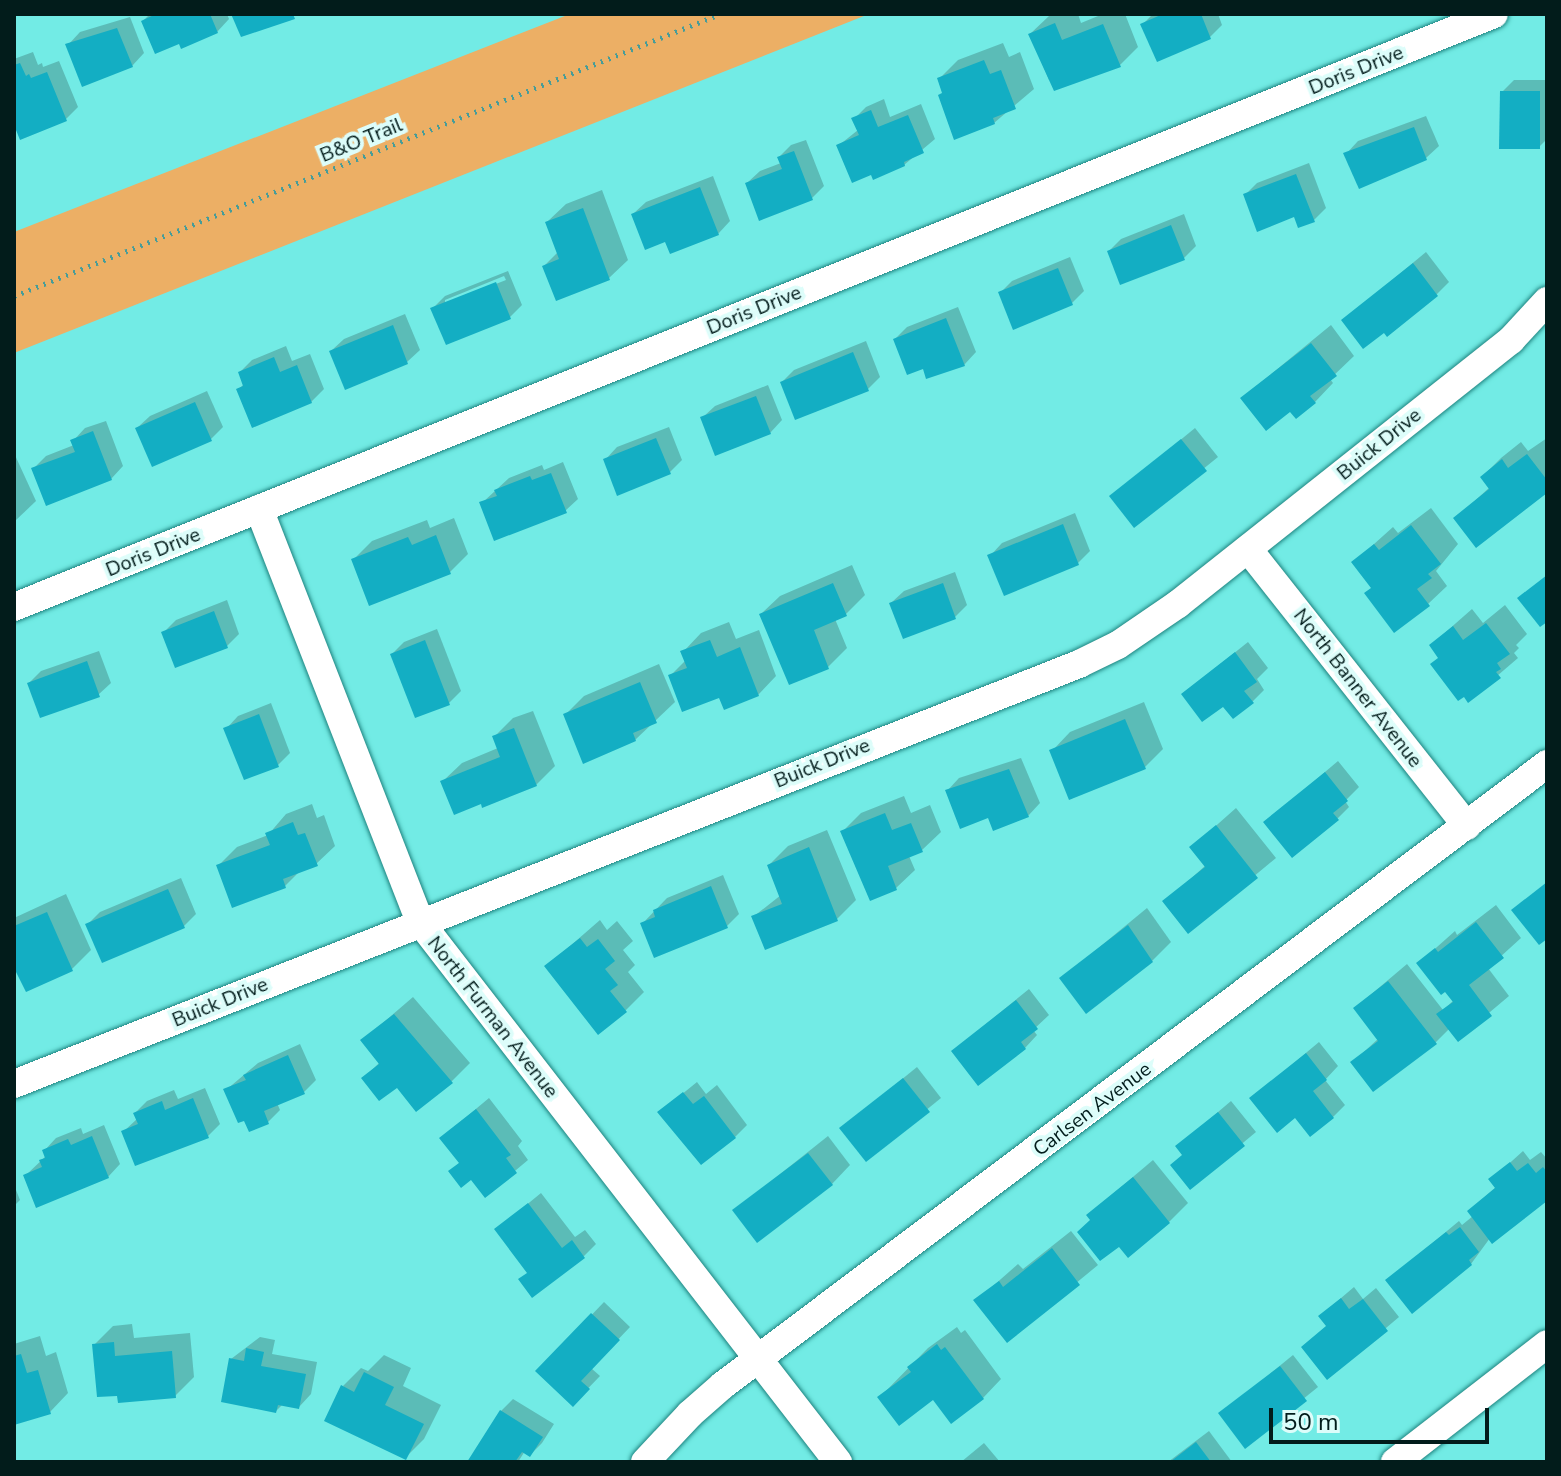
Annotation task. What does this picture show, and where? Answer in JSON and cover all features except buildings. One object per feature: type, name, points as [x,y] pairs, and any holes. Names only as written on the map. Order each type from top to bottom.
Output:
[{"type":"street","name":"Doris Drive","points":[[14,607],[1494,14]]},
{"type":"street","name":"Buick Drive","points":[[14,1084],[1079,664],[1143,630],[1248,549],[1511,340],[1547,301]]},
{"type":"street","name":"North Furman Avenue","points":[[259,509],[420,922],[838,1462]]},
{"type":"street","name":"North Banner Avenue","points":[[1248,549],[1467,826]]},
{"type":"street","name":"Carlsen Avenue","points":[[645,1462],[690,1414],[758,1360],[1547,764]]},
{"type":"street","points":[[1395,1462],[1547,1344]]},
{"type":"path","name":"B&O Trail","points":[[14,296],[720,14]]},
{"type":"shaded area","points":[[570,14],[869,14],[14,353],[14,232]]}]
